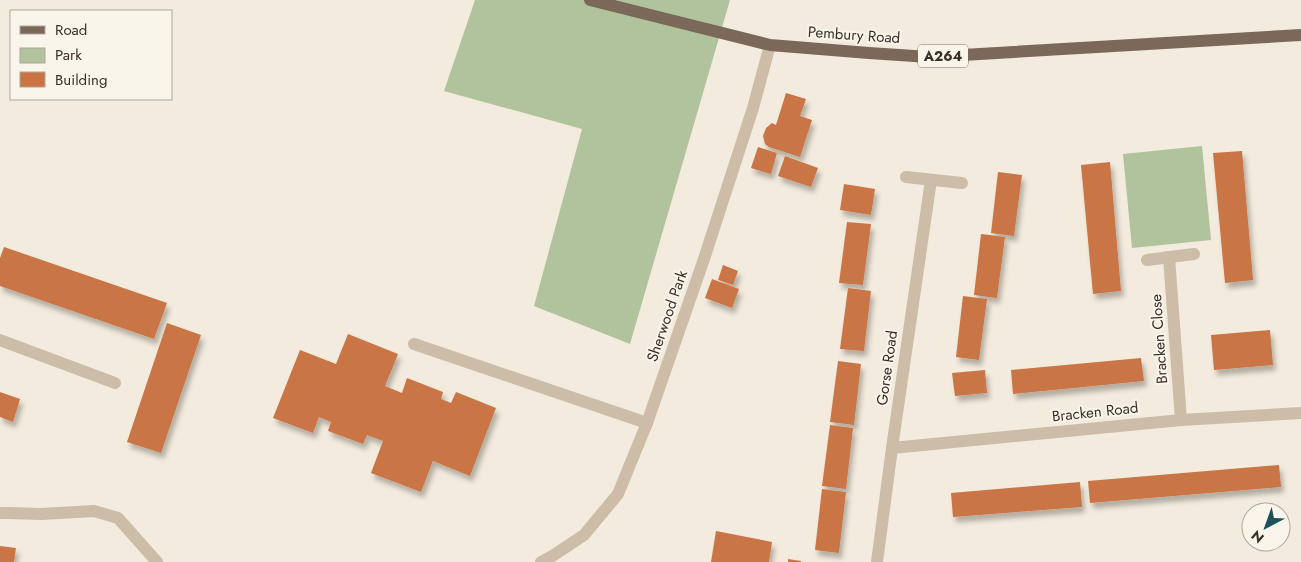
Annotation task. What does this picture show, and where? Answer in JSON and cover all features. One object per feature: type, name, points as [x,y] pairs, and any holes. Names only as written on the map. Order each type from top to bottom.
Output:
[{"type":"main road","name":"Pembury Road","points":[[590,0],[770,45],[929,57],[1301,35]]},
{"type":"street","name":"Sherwood Park","points":[[540,562],[584,535],[618,494],[647,423],[704,259],[753,108],[770,45]]},
{"type":"street","points":[[906,177],[962,183]]},
{"type":"street","name":"Gorse Road","points":[[877,562],[931,180]]},
{"type":"street","points":[[1147,260],[1194,254]]},
{"type":"street","name":"Bracken Close","points":[[1169,257],[1181,420]]},
{"type":"street","points":[[0,340],[115,383]]},
{"type":"street","points":[[414,344],[647,423]]},
{"type":"street","name":"Bracken Road","points":[[892,448],[1181,420],[1301,413]]},
{"type":"street","points":[[4,513],[42,514],[94,511],[118,518],[157,562]]},
{"type":"green space","points":[[475,0],[730,0],[630,344],[534,306],[582,129],[444,91]]},
{"type":"green space","points":[[1202,146],[1211,240],[1132,248],[1123,154]]},
{"type":"building","points":[[786,93],[806,99],[800,116],[812,120],[800,157],[769,147],[765,144],[763,136],[766,128],[772,123],[776,125]]},
{"type":"building","points":[[758,147],[777,153],[771,174],[751,168]]},
{"type":"building","points":[[1242,151],[1253,280],[1225,283],[1213,153]]},
{"type":"building","points":[[785,156],[818,168],[811,187],[778,176]]},
{"type":"building","points":[[1110,162],[1121,291],[1093,294],[1081,165]]},
{"type":"building","points":[[998,172],[1022,175],[1014,236],[991,233]]},
{"type":"building","points":[[844,184],[875,189],[871,215],[840,210]]},
{"type":"building","points":[[847,222],[871,224],[863,285],[839,283]]},
{"type":"building","points":[[981,234],[1005,237],[997,298],[974,295]]},
{"type":"building","points":[[4,247],[167,303],[154,339],[0,286],[0,258]]},
{"type":"building","points":[[723,265],[738,271],[733,285],[718,280]]},
{"type":"building","points":[[712,279],[739,289],[732,308],[705,298]]},
{"type":"building","points":[[848,288],[871,291],[864,351],[840,349]]},
{"type":"building","points":[[963,296],[987,299],[979,360],[956,357]]},
{"type":"building","points":[[167,323],[201,335],[161,453],[127,442]]},
{"type":"building","points":[[1270,330],[1273,365],[1214,370],[1211,335]]},
{"type":"building","points":[[348,334],[398,354],[385,386],[402,393],[407,378],[443,392],[441,399],[451,403],[456,392],[496,408],[470,476],[433,461],[421,492],[371,473],[383,441],[367,435],[363,444],[328,431],[331,422],[319,417],[313,433],[273,418],[300,350],[336,364]]},
{"type":"building","points":[[1141,358],[1144,381],[1013,394],[1011,370]]},
{"type":"building","points":[[838,361],[861,364],[854,425],[830,422]]},
{"type":"building","points":[[985,370],[987,393],[955,396],[952,373]]},
{"type":"building","points":[[0,392],[20,399],[13,422],[0,417]]},
{"type":"building","points":[[830,425],[853,428],[846,489],[822,486]]},
{"type":"building","points":[[1279,465],[1281,487],[1090,503],[1088,481]]},
{"type":"building","points":[[1080,482],[1082,507],[953,517],[951,493]]},
{"type":"building","points":[[822,489],[846,492],[839,553],[815,550]]},
{"type":"building","points":[[716,531],[772,542],[769,562],[711,562]]},
{"type":"building","points":[[0,546],[16,548],[14,562],[0,562]]},
{"type":"building","points":[[788,559],[801,561],[801,562],[788,562]]}]
